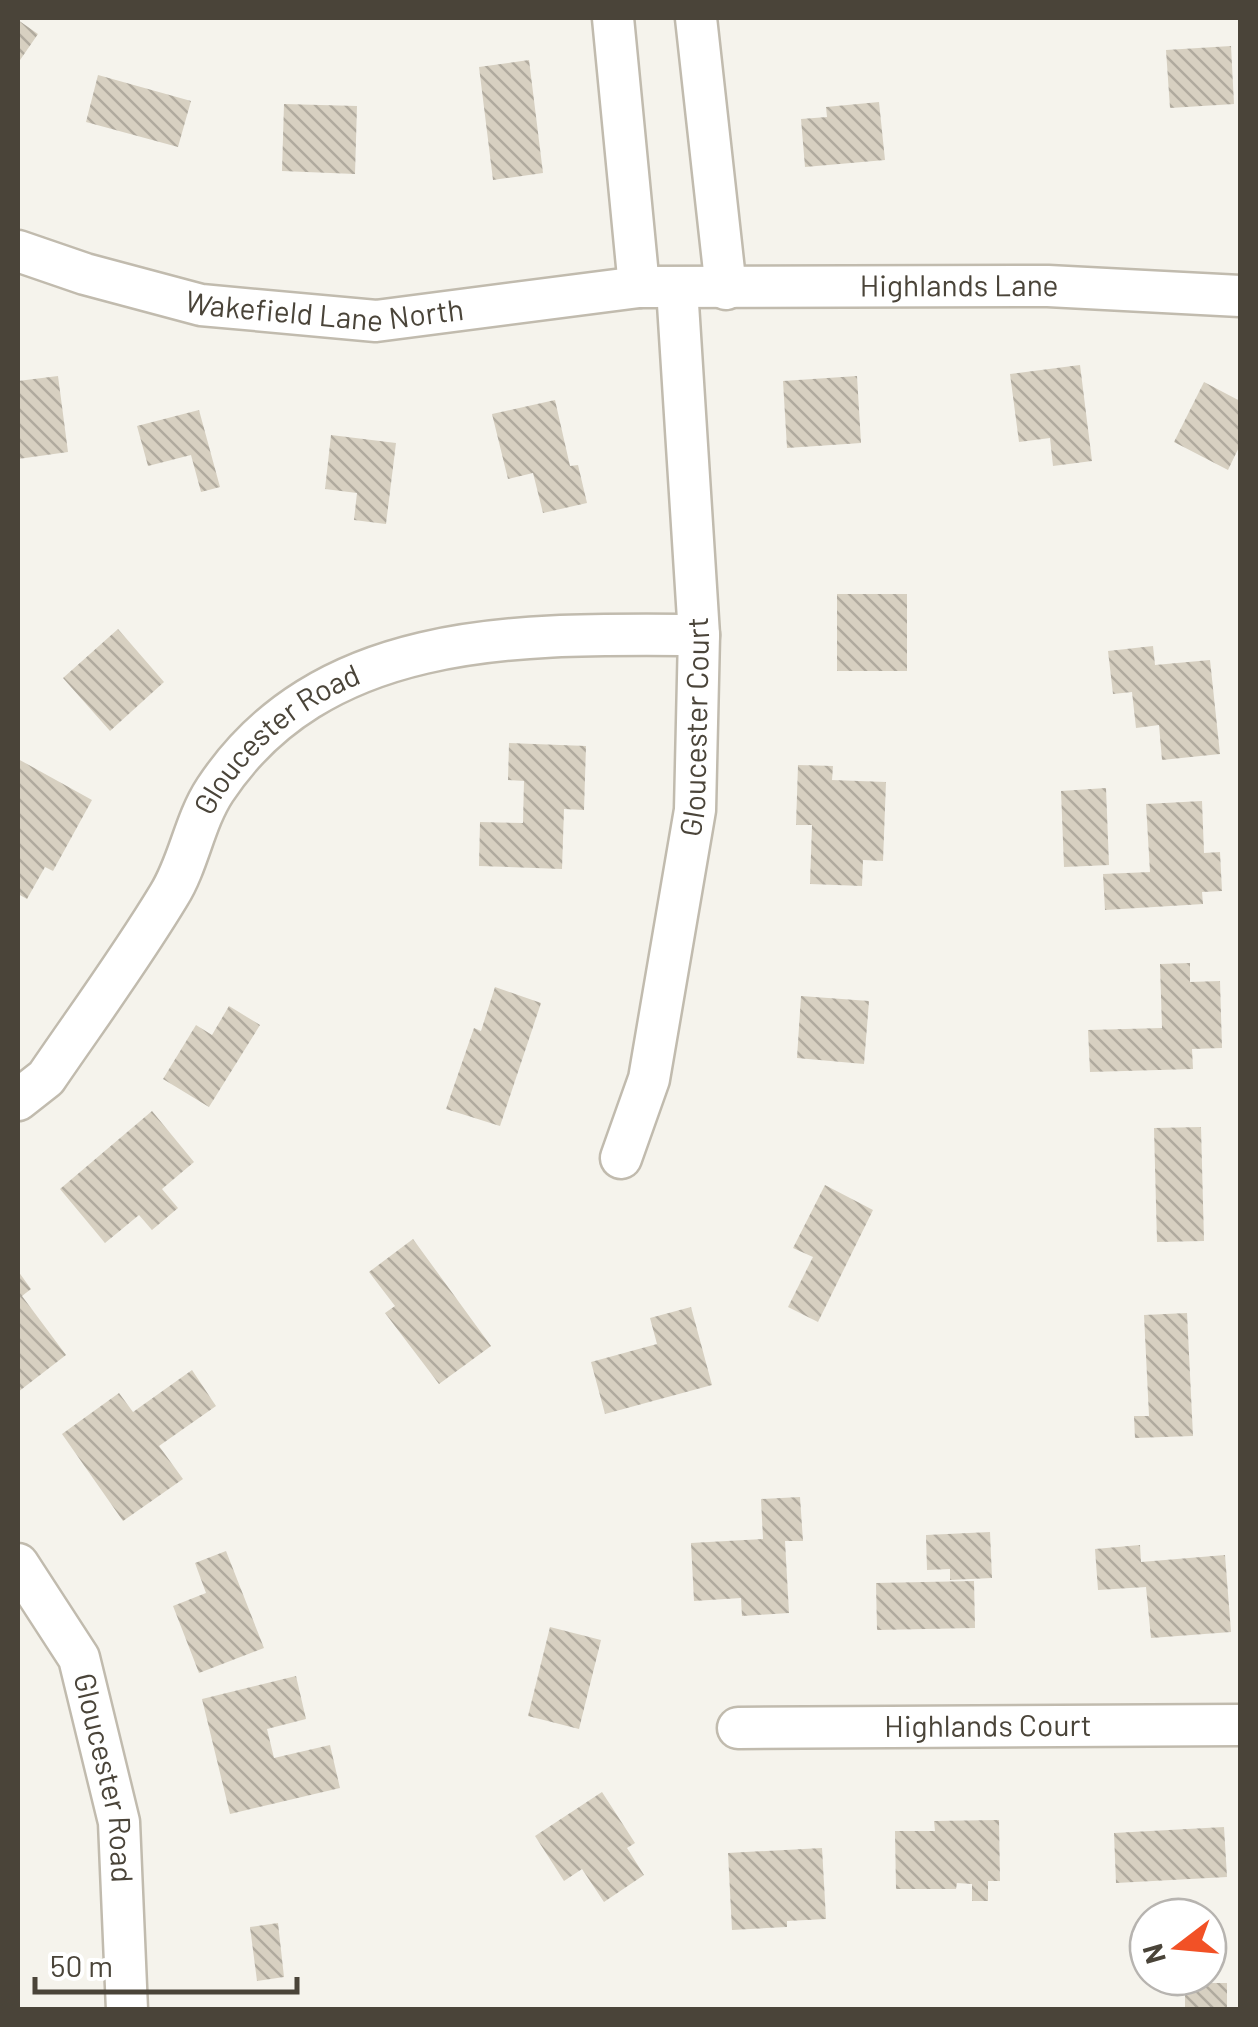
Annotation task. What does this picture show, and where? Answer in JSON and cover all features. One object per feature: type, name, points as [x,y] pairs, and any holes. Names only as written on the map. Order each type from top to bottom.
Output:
[{"type":"street","name":"Gloucester Court","points":[[612,18],[658,288],[699,635],[695,810],[650,1079],[621,1158]]},
{"type":"street","points":[[696,18],[726,289]]},
{"type":"street","name":"Wakefield Lane North","points":[[18,250],[85,274],[201,305],[376,321],[658,288]]},
{"type":"street","name":"Highlands Lane","points":[[658,288],[1048,286],[1240,296]]},
{"type":"street","name":"Gloucester Road","points":[[18,1100],[46,1078],[172,892],[214,791],[284,712],[364,668],[424,651],[559,634],[699,635]]},
{"type":"street","name":"Gloucester Road","points":[[18,1564],[79,1658],[119,1822],[127,2010]]},
{"type":"street","name":"Highlands Court","points":[[738,1728],[1240,1725]]},
{"type":"building","points":[[18,20],[38,34],[18,63]]},
{"type":"building","points":[[1231,46],[1234,104],[1170,108],[1166,50]]},
{"type":"building","points":[[529,60],[543,173],[493,180],[479,67]]},
{"type":"building","points":[[98,75],[191,101],[178,147],[86,122]]},
{"type":"building","points":[[879,102],[885,160],[805,167],[801,119],[827,117],[826,107]]},
{"type":"building","points":[[284,104],[357,106],[355,174],[282,171]]},
{"type":"building","points":[[1080,365],[1092,461],[1053,466],[1050,438],[1019,442],[1010,374]]},
{"type":"building","points":[[58,376],[68,452],[18,459],[18,381]]},
{"type":"building","points":[[857,376],[861,443],[787,448],[783,381]]},
{"type":"building","points":[[1204,382],[1240,401],[1240,445],[1228,470],[1174,442]]},
{"type":"building","points":[[555,400],[570,466],[578,465],[587,503],[543,513],[533,473],[508,479],[492,414]]},
{"type":"building","points":[[199,410],[220,487],[201,492],[191,455],[148,466],[137,426]]},
{"type":"building","points":[[331,435],[396,443],[386,524],[354,520],[357,493],[325,489]]},
{"type":"building","points":[[837,594],[907,594],[907,671],[837,671]]},
{"type":"building","points":[[118,629],[164,682],[110,731],[63,678]]},
{"type":"building","points":[[1153,646],[1155,665],[1210,660],[1220,754],[1162,760],[1159,725],[1136,728],[1132,692],[1113,694],[1108,651]]},
{"type":"building","points":[[509,743],[586,746],[584,810],[564,809],[562,869],[479,866],[480,822],[523,823],[524,781],[508,780]]},
{"type":"building","points":[[18,759],[92,800],[53,871],[45,867],[27,899],[18,894]]},
{"type":"building","points":[[798,765],[833,766],[832,780],[886,782],[883,861],[863,860],[862,886],[810,884],[812,825],[796,825]]},
{"type":"building","points":[[1106,788],[1109,865],[1064,867],[1061,791]]},
{"type":"building","points":[[1202,801],[1204,853],[1220,852],[1222,891],[1202,892],[1203,904],[1105,910],[1103,874],[1150,872],[1146,804]]},
{"type":"building","points":[[1190,963],[1190,982],[1220,981],[1222,1048],[1192,1049],[1193,1069],[1090,1072],[1088,1030],[1162,1028],[1160,964]]},
{"type":"building","points":[[495,987],[541,1003],[500,1126],[446,1109],[474,1028],[481,1031]]},
{"type":"building","points":[[801,996],[869,1001],[864,1064],[797,1058]]},
{"type":"building","points":[[229,1006],[260,1025],[209,1107],[163,1079],[196,1025],[212,1035]]},
{"type":"building","points":[[152,1111],[194,1162],[162,1189],[178,1208],[152,1230],[139,1215],[105,1243],[60,1189]]},
{"type":"building","points":[[1201,1127],[1204,1241],[1157,1242],[1154,1128]]},
{"type":"building","points":[[825,1185],[873,1210],[818,1322],[788,1307],[813,1257],[793,1248]]},
{"type":"building","points":[[413,1239],[491,1346],[439,1384],[385,1313],[395,1306],[369,1272]]},
{"type":"building","points":[[18,1271],[31,1289],[22,1296],[66,1355],[18,1392]]},
{"type":"building","points":[[691,1307],[712,1385],[605,1414],[591,1362],[657,1344],[650,1318]]},
{"type":"building","points":[[1187,1313],[1193,1436],[1135,1438],[1134,1416],[1149,1416],[1144,1315]]},
{"type":"building","points":[[192,1370],[216,1406],[159,1446],[183,1479],[123,1521],[62,1434],[119,1393],[133,1412]]},
{"type":"building","points":[[800,1497],[803,1541],[785,1541],[789,1613],[742,1616],[741,1598],[694,1601],[691,1543],[763,1539],[761,1499]]},
{"type":"building","points":[[990,1532],[992,1578],[950,1580],[950,1569],[927,1570],[926,1535]]},
{"type":"building","points":[[1140,1545],[1141,1562],[1225,1555],[1231,1632],[1151,1638],[1146,1587],[1098,1590],[1095,1549]]},
{"type":"building","points":[[226,1551],[264,1648],[199,1673],[173,1606],[206,1593],[195,1563]]},
{"type":"building","points":[[974,1581],[975,1628],[877,1630],[876,1583]]},
{"type":"building","points":[[550,1627],[601,1640],[579,1729],[528,1716]]},
{"type":"building","points":[[296,1676],[306,1719],[267,1729],[274,1758],[330,1745],[340,1788],[230,1814],[202,1699]]},
{"type":"building","points":[[602,1792],[635,1843],[627,1848],[644,1875],[604,1902],[582,1869],[564,1881],[535,1836]]},
{"type":"building","points":[[999,1820],[1000,1881],[988,1881],[988,1901],[972,1901],[972,1884],[957,1883],[956,1889],[896,1889],[895,1831],[935,1831],[934,1821]]},
{"type":"building","points":[[1224,1827],[1227,1877],[1116,1883],[1114,1833]]},
{"type":"building","points":[[822,1848],[826,1919],[787,1921],[787,1927],[732,1930],[728,1853]]},
{"type":"building","points":[[278,1923],[284,1977],[257,1981],[250,1927]]},
{"type":"building","points":[[1185,1997],[1227,1997],[1227,2010],[1185,2010]]}]
